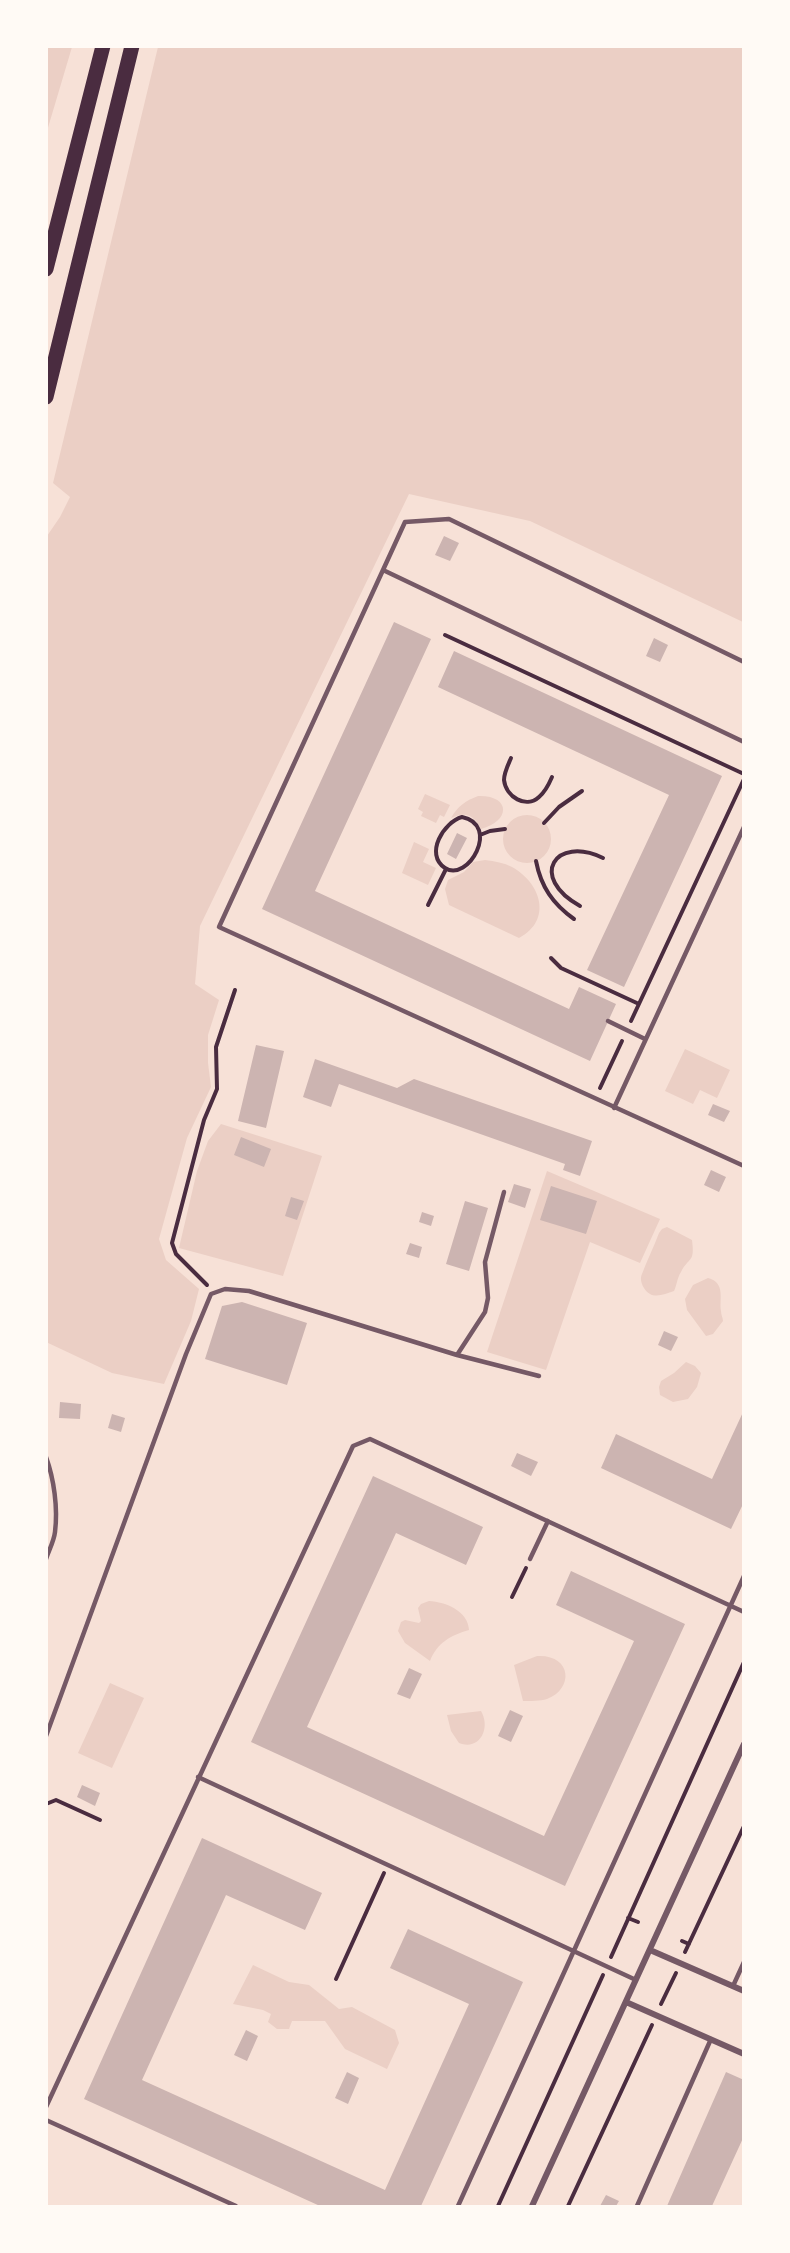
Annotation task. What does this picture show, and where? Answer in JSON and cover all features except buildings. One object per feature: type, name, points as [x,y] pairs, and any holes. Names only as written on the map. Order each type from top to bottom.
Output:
[{"type":"main road","points":[[46,269],[103,46]]},
{"type":"main road","points":[[46,397],[132,46]]},
{"type":"street","points":[[532,2206],[744,1744]]},
{"type":"street","points":[[650,1950],[744,1991]]},
{"type":"street","points":[[626,2002],[744,2054]]},
{"type":"lane","points":[[744,662],[449,519],[405,522],[219,927],[744,1166]]},
{"type":"lane","points":[[383,570],[744,742]]},
{"type":"lane","points":[[614,1108],[744,827]]},
{"type":"lane","points":[[608,1021],[645,1039]]},
{"type":"lane","points":[[457,1355],[485,1312],[488,1298],[485,1262],[504,1192]]},
{"type":"lane","points":[[46,1736],[186,1354],[211,1294],[225,1289],[249,1291],[457,1355],[539,1376]]},
{"type":"lane","points":[[46,2107],[353,1446],[370,1439],[744,1612]]},
{"type":"lane","points":[[46,1457],[51,1468],[56,1503],[55,1533],[46,1559]]},
{"type":"lane","points":[[530,1559],[548,1521]]},
{"type":"lane","points":[[458,2206],[744,1576]]},
{"type":"lane","points":[[198,1777],[636,1980]]},
{"type":"lane","points":[[733,1986],[744,1962]]},
{"type":"lane","points":[[637,2206],[711,2039]]},
{"type":"lane","points":[[46,2120],[236,2206]]},
{"type":"path","points":[[445,635],[744,774]]},
{"type":"path","points":[[511,758],[504,779],[508,792],[517,800],[528,802],[538,798],[552,777]]},
{"type":"path","points":[[595,1099],[744,779]]},
{"type":"path","points":[[544,823],[559,807],[582,791]]},
{"type":"path","points":[[469,818],[480,835],[476,852],[470,861],[456,870],[446,868],[439,862],[436,855],[437,844],[442,832],[456,819],[469,818]]},
{"type":"path","points":[[480,835],[505,829]]},
{"type":"path","points":[[580,906],[567,899],[557,889],[551,876],[553,865],[560,856],[569,851],[591,852],[603,858]]},
{"type":"path","points":[[536,861],[544,889],[552,900],[574,919]]},
{"type":"path","points":[[428,905],[446,868]]},
{"type":"path","points":[[551,958],[561,968],[639,1004]]},
{"type":"path","points":[[211,1294],[206,1283],[177,1254],[172,1243],[204,1119],[217,1089],[216,1047],[235,990]]},
{"type":"path","points":[[512,1597],[530,1559]]},
{"type":"path","points":[[498,2206],[744,1662]]},
{"type":"path","points":[[46,1804],[56,1800],[100,1820]]},
{"type":"path","points":[[336,1979],[388,1865]]},
{"type":"path","points":[[628,1918],[638,1922]]},
{"type":"path","points":[[682,1941],[689,1944]]},
{"type":"shaded area","points":[[46,47],[72,47],[47,131]]},
{"type":"shaded area","points":[[158,47],[744,47],[743,622],[530,521],[409,494],[200,926],[195,984],[219,1000],[208,1035],[211,1087],[187,1138],[159,1239],[166,1260],[199,1289],[191,1321],[164,1384],[112,1373],[46,1342],[47,536],[70,497],[53,483]]},
{"type":"shaded area","points":[[425,794],[450,805],[444,817],[440,815],[436,823],[421,816],[423,812],[418,809]]},
{"type":"shaded area","points":[[478,796],[489,797],[501,804],[502,815],[498,820],[481,829],[469,816],[461,815],[451,818],[462,804]]},
{"type":"shaded area","points":[[522,815],[532,815],[544,822],[551,834],[551,844],[544,856],[532,863],[522,863],[507,852],[503,844],[503,834],[514,819]]},
{"type":"shaded area","points":[[414,842],[429,849],[423,862],[436,868],[428,885],[402,873]]},
{"type":"shaded area","points":[[485,860],[512,867],[530,882],[536,892],[539,912],[536,922],[519,938],[449,905],[445,889],[448,880],[464,872],[473,862]]},
{"type":"shaded area","points":[[685,1049],[730,1070],[717,1098],[700,1090],[693,1104],[665,1091]]},
{"type":"shaded area","points":[[221,1124],[322,1156],[283,1276],[179,1248],[197,1171],[208,1141]]},
{"type":"shaded area","points":[[547,1171],[660,1219],[640,1263],[590,1242],[546,1370],[487,1352]]},
{"type":"shaded area","points":[[667,1227],[692,1240],[693,1253],[680,1274],[674,1291],[654,1295],[644,1288],[641,1277],[659,1233]]},
{"type":"shaded area","points":[[708,1278],[714,1280],[719,1287],[723,1321],[713,1334],[706,1336],[687,1310],[685,1299],[693,1285]]},
{"type":"shaded area","points":[[686,1362],[695,1366],[701,1373],[697,1387],[688,1399],[673,1402],[660,1395],[659,1387],[661,1381]]},
{"type":"shaded area","points":[[429,1601],[442,1603],[455,1609],[465,1618],[469,1630],[445,1641],[430,1661],[405,1643],[398,1631],[401,1622],[405,1620],[419,1623],[421,1621],[418,1608]]},
{"type":"shaded area","points":[[537,1656],[557,1660],[565,1673],[565,1680],[556,1694],[547,1699],[523,1701],[514,1665]]},
{"type":"shaded area","points":[[110,1683],[144,1698],[112,1768],[78,1753]]},
{"type":"shaded area","points":[[481,1711],[485,1724],[482,1736],[473,1744],[459,1743],[451,1731],[447,1715]]},
{"type":"shaded area","points":[[253,1965],[289,1982],[309,1985],[339,2009],[352,2007],[395,2030],[399,2043],[387,2069],[345,2049],[325,2021],[292,2021],[289,2029],[277,2029],[268,2022],[271,2014],[263,2010],[233,2004]]}]
